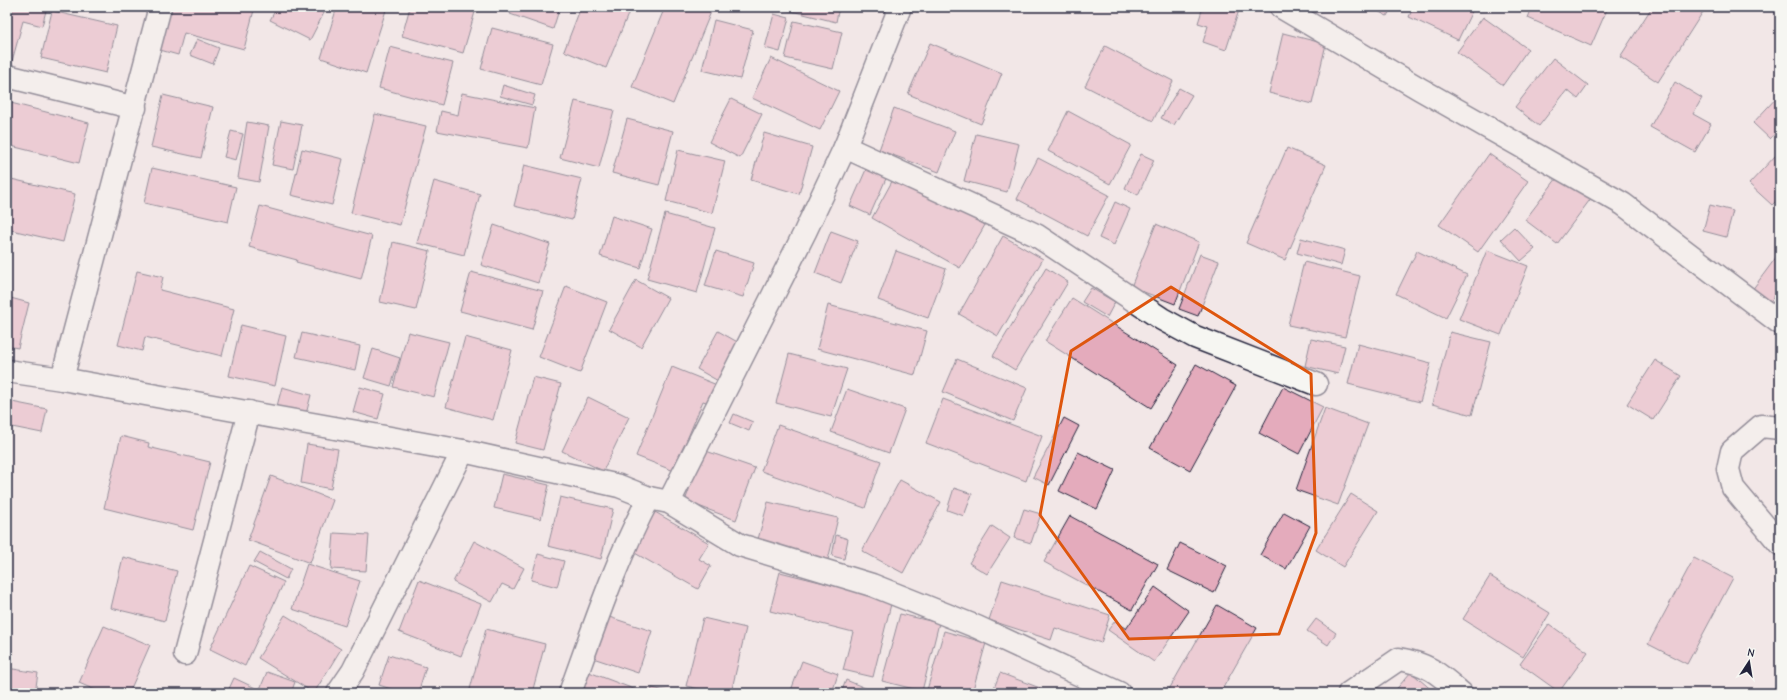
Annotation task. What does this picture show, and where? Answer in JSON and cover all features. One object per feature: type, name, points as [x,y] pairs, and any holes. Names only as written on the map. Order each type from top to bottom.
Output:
[{"type":"street","points":[[62,379],[135,108],[160,7]]},
{"type":"street","points":[[570,693],[603,602],[632,531],[659,500],[802,239],[845,147],[900,7]]},
{"type":"street","points":[[1281,7],[1420,89],[1623,204],[1780,323]]},
{"type":"street","points":[[7,76],[135,108]]},
{"type":"street","points":[[845,147],[1036,235],[1162,319],[1195,337],[1316,384]]},
{"type":"street","points":[[7,371],[62,379],[463,451],[619,486],[659,500],[740,545],[872,585],[977,627],[1119,693]]},
{"type":"street","points":[[184,654],[249,412]]},
{"type":"street","points":[[1780,428],[1761,426],[1732,451],[1728,469],[1733,488],[1780,544]]},
{"type":"street","points":[[338,693],[353,671],[463,451]]},
{"type":"street","points":[[1349,693],[1399,659],[1416,662],[1431,668],[1461,693]]},
{"type":"highlighted area","points":[[1171,287],[1311,374],[1316,533],[1279,634],[1129,639],[1040,515],[1071,351]]},
{"type":"building","points":[[7,7],[47,7],[42,26],[23,21],[11,65],[7,63]]},
{"type":"building","points":[[171,7],[245,7],[254,10],[244,49],[184,33],[178,55],[160,50]]},
{"type":"building","points":[[277,7],[327,7],[310,40],[270,20]]},
{"type":"building","points":[[337,7],[387,7],[366,73],[321,58]]},
{"type":"building","points":[[410,7],[458,7],[475,12],[463,53],[402,36]]},
{"type":"building","points":[[513,7],[560,7],[553,29],[510,14]]},
{"type":"building","points":[[581,7],[631,7],[606,68],[564,51]]},
{"type":"building","points":[[665,7],[713,7],[673,104],[632,87]]},
{"type":"building","points":[[775,7],[839,7],[836,22]]},
{"type":"building","points":[[1203,7],[1240,7],[1226,50],[1203,42],[1208,26],[1198,23]]},
{"type":"building","points":[[1370,7],[1392,7],[1387,16]]},
{"type":"building","points":[[1413,7],[1474,7],[1458,40],[1409,17]]},
{"type":"building","points":[[1532,7],[1608,7],[1591,46],[1528,18]]},
{"type":"building","points":[[1652,7],[1706,7],[1658,82],[1620,57]]},
{"type":"building","points":[[52,11],[117,26],[106,73],[41,58]]},
{"type":"building","points":[[774,14],[789,18],[780,52],[765,48]]},
{"type":"building","points":[[1483,17],[1528,49],[1503,85],[1457,52]]},
{"type":"building","points":[[714,20],[753,30],[740,79],[702,70]]},
{"type":"building","points":[[794,21],[842,32],[833,69],[785,58]]},
{"type":"building","points":[[492,28],[553,44],[541,85],[481,69]]},
{"type":"building","points":[[1283,33],[1326,44],[1312,104],[1269,93]]},
{"type":"building","points":[[197,39],[219,48],[213,64],[190,55]]},
{"type":"building","points":[[930,43],[1002,73],[981,124],[908,94]]},
{"type":"building","points":[[1105,46],[1173,81],[1153,121],[1085,86]]},
{"type":"building","points":[[390,47],[453,63],[442,105],[379,88]]},
{"type":"building","points":[[771,58],[839,91],[820,130],[752,98]]},
{"type":"building","points":[[1553,58],[1588,85],[1578,99],[1567,90],[1539,126],[1515,107]]},
{"type":"building","points":[[1675,82],[1702,98],[1693,114],[1711,124],[1695,152],[1650,127]]},
{"type":"building","points":[[503,85],[535,95],[532,105],[500,96]]},
{"type":"building","points":[[1179,88],[1192,95],[1174,125],[1161,118]]},
{"type":"building","points":[[462,93],[535,108],[528,148],[437,131],[441,111],[458,115]]},
{"type":"building","points":[[1780,94],[1780,128],[1770,139],[1753,123]]},
{"type":"building","points":[[163,95],[213,107],[201,158],[151,147]]},
{"type":"building","points":[[731,99],[762,114],[740,158],[709,142]]},
{"type":"building","points":[[575,101],[614,110],[599,168],[560,158]]},
{"type":"building","points":[[7,102],[89,123],[79,163],[7,145]]},
{"type":"building","points":[[894,108],[955,131],[939,172],[879,150]]},
{"type":"building","points":[[1068,111],[1131,145],[1110,184],[1048,151]]},
{"type":"building","points":[[375,114],[426,126],[400,225],[351,213]]},
{"type":"building","points":[[627,119],[673,131],[659,185],[612,173]]},
{"type":"building","points":[[281,121],[302,125],[293,169],[272,165]]},
{"type":"building","points":[[247,122],[269,126],[259,182],[238,178]]},
{"type":"building","points":[[231,131],[243,134],[236,160],[224,157]]},
{"type":"building","points":[[764,133],[812,147],[799,194],[751,180]]},
{"type":"building","points":[[976,134],[1019,144],[1007,192],[964,181]]},
{"type":"building","points":[[1287,148],[1326,165],[1285,260],[1246,243]]},
{"type":"building","points":[[302,149],[343,159],[332,205],[291,195]]},
{"type":"building","points":[[678,150],[725,161],[712,213],[666,201]]},
{"type":"building","points":[[1141,154],[1154,160],[1138,195],[1125,188]]},
{"type":"building","points":[[1489,154],[1528,181],[1478,252],[1439,225]]},
{"type":"building","points":[[1777,154],[1780,157],[1780,197],[1772,205],[1749,184]]},
{"type":"building","points":[[1038,158],[1109,195],[1087,236],[1017,199]]},
{"type":"building","points":[[524,165],[582,179],[572,220],[514,206]]},
{"type":"building","points":[[868,165],[888,174],[870,215],[850,206]]},
{"type":"building","points":[[152,168],[236,187],[228,222],[144,203]]},
{"type":"building","points":[[896,174],[985,225],[960,268],[872,218]]},
{"type":"building","points":[[1560,174],[1592,197],[1557,244],[1525,220]]},
{"type":"building","points":[[7,178],[75,194],[63,242],[7,229]]},
{"type":"building","points":[[434,181],[480,194],[464,255],[417,243]]},
{"type":"building","points":[[1115,202],[1130,209],[1114,245],[1099,238]]},
{"type":"building","points":[[1710,205],[1733,211],[1726,237],[1703,231]]},
{"type":"building","points":[[260,206],[372,236],[361,279],[296,262],[297,260],[249,247]]},
{"type":"building","points":[[665,214],[715,228],[697,293],[647,279]]},
{"type":"building","points":[[612,216],[652,229],[640,268],[600,256]]},
{"type":"building","points":[[1156,224],[1199,242],[1175,304],[1131,287]]},
{"type":"building","points":[[494,225],[550,244],[538,283],[481,265]]},
{"type":"building","points":[[1514,227],[1535,249],[1521,261],[1501,239]]},
{"type":"building","points":[[831,231],[858,241],[841,283],[815,273]]},
{"type":"building","points":[[1003,236],[1043,259],[998,336],[959,314]]},
{"type":"building","points":[[1301,238],[1345,250],[1341,265],[1297,253]]},
{"type":"building","points":[[393,242],[430,251],[416,310],[380,302]]},
{"type":"building","points":[[1487,250],[1528,266],[1501,335],[1459,319]]},
{"type":"building","points":[[716,251],[754,263],[743,297],[705,286]]},
{"type":"building","points":[[896,251],[946,269],[928,318],[878,300]]},
{"type":"building","points":[[1417,251],[1467,275],[1446,318],[1396,294]]},
{"type":"building","points":[[1780,252],[1780,289],[1769,303],[1752,290]]},
{"type":"building","points":[[1200,254],[1219,261],[1198,316],[1179,309]]},
{"type":"building","points":[[1304,262],[1360,276],[1345,337],[1288,325]]},
{"type":"building","points":[[1046,268],[1068,282],[1015,370],[993,356]]},
{"type":"building","points":[[137,271],[163,277],[160,290],[234,309],[222,356],[145,337],[142,351],[118,345]]},
{"type":"building","points":[[471,272],[543,291],[532,330],[460,311]]},
{"type":"building","points":[[636,280],[668,298],[641,347],[609,329]]},
{"type":"building","points":[[566,286],[607,302],[580,373],[539,357]]},
{"type":"building","points":[[1091,288],[1115,302],[1107,317],[1082,302]]},
{"type":"building","points":[[7,297],[29,303],[18,348],[7,346]]},
{"type":"building","points":[[1072,298],[1178,365],[1151,408],[1045,341]]},
{"type":"building","points":[[828,305],[927,331],[915,375],[817,349]]},
{"type":"building","points":[[241,325],[286,336],[275,386],[229,376]]},
{"type":"building","points":[[718,331],[741,344],[720,382],[697,369]]},
{"type":"building","points":[[408,332],[449,342],[434,397],[393,387]]},
{"type":"building","points":[[1450,332],[1491,342],[1472,415],[1432,404]]},
{"type":"building","points":[[302,333],[360,346],[355,370],[296,357]]},
{"type":"building","points":[[465,337],[512,350],[493,420],[446,407]]},
{"type":"building","points":[[1311,339],[1345,346],[1338,374],[1305,366]]},
{"type":"building","points":[[1358,344],[1431,363],[1420,402],[1348,384]]},
{"type":"building","points":[[373,349],[400,358],[391,386],[364,378]]},
{"type":"building","points":[[789,354],[847,369],[831,417],[776,403]]},
{"type":"building","points":[[957,359],[1027,388],[1013,421],[943,392]]},
{"type":"building","points":[[1655,360],[1681,376],[1653,420],[1627,404]]},
{"type":"building","points":[[1196,364],[1236,386],[1190,470],[1150,448]]},
{"type":"building","points":[[672,367],[717,385],[709,403],[703,401],[674,471],[636,456]]},
{"type":"building","points":[[533,377],[561,384],[543,450],[515,443]]},
{"type":"building","points":[[282,387],[311,395],[305,418],[276,410]]},
{"type":"building","points":[[360,387],[385,394],[378,419],[353,412]]},
{"type":"building","points":[[1283,387],[1323,407],[1299,454],[1259,433]]},
{"type":"building","points":[[847,389],[905,409],[889,453],[831,432]]},
{"type":"building","points":[[588,397],[629,417],[603,471],[562,451]]},
{"type":"building","points":[[943,399],[1042,436],[1026,481],[926,443]]},
{"type":"building","points":[[7,401],[47,409],[42,433],[7,426]]},
{"type":"building","points":[[1325,408],[1368,424],[1338,505],[1296,490]]},
{"type":"building","points":[[734,414],[753,422],[749,431],[730,423]]},
{"type":"building","points":[[1064,418],[1079,426],[1049,485],[1033,477]]},
{"type":"building","points":[[778,425],[881,461],[865,508],[761,471]]},
{"type":"building","points":[[121,436],[149,443],[148,447],[210,462],[193,530],[104,508]]},
{"type":"building","points":[[307,444],[338,449],[331,489],[301,483]]},
{"type":"building","points":[[703,450],[755,468],[736,520],[685,501]]},
{"type":"building","points":[[1078,452],[1115,470],[1097,509],[1059,491]]},
{"type":"building","points":[[502,474],[549,485],[541,519],[494,508]]},
{"type":"building","points":[[271,476],[333,500],[310,563],[248,540]]},
{"type":"building","points":[[900,480],[941,502],[903,573],[862,551]]},
{"type":"building","points":[[954,488],[972,494],[964,516],[947,510]]},
{"type":"building","points":[[1351,494],[1378,511],[1343,567],[1316,550]]},
{"type":"building","points":[[560,497],[613,509],[601,559],[548,546]]},
{"type":"building","points":[[768,502],[838,518],[828,560],[757,543]]},
{"type":"building","points":[[1024,509],[1041,514],[1031,543],[1014,538]]},
{"type":"building","points":[[655,512],[709,543],[699,559],[711,566],[698,589],[633,552]]},
{"type":"building","points":[[1284,512],[1310,526],[1286,569],[1260,555]]},
{"type":"building","points":[[1070,516],[1158,564],[1132,610],[1044,562]]},
{"type":"building","points":[[992,526],[1010,538],[987,574],[969,563]]},
{"type":"building","points":[[334,533],[369,535],[366,571],[331,569]]},
{"type":"building","points":[[836,535],[848,539],[844,559],[832,556]]},
{"type":"building","points":[[474,541],[524,568],[513,589],[502,584],[492,602],[453,582]]},
{"type":"building","points":[[1180,543],[1227,566],[1214,593],[1167,570]]},
{"type":"building","points":[[260,552],[291,569],[286,579],[254,562]]},
{"type":"building","points":[[538,554],[564,561],[557,587],[531,580]]},
{"type":"building","points":[[123,557],[177,571],[165,621],[111,608]]},
{"type":"building","points":[[1694,558],[1733,578],[1687,664],[1648,644]]},
{"type":"building","points":[[307,564],[360,581],[345,626],[292,609]]},
{"type":"building","points":[[249,566],[284,582],[245,666],[210,649]]},
{"type":"building","points":[[780,572],[892,600],[873,677],[843,670],[853,632],[770,611]]},
{"type":"building","points":[[1490,576],[1550,613],[1523,657],[1463,619]]},
{"type":"building","points":[[419,580],[481,604],[461,656],[399,632]]},
{"type":"building","points":[[1002,580],[1110,615],[1101,643],[1055,628],[1051,640],[989,620]]},
{"type":"building","points":[[1155,587],[1189,611],[1154,662],[1108,630],[1115,621],[1126,629]]},
{"type":"building","points":[[1217,605],[1257,628],[1220,693],[1167,693]]},
{"type":"building","points":[[900,614],[939,623],[922,691],[882,681]]},
{"type":"building","points":[[285,615],[341,649],[314,693],[258,658]]},
{"type":"building","points":[[606,616],[652,631],[638,673],[593,658]]},
{"type":"building","points":[[703,618],[746,628],[731,693],[716,693],[686,686]]},
{"type":"building","points":[[1316,619],[1336,633],[1328,645],[1307,631]]},
{"type":"building","points":[[1549,624],[1588,652],[1559,692],[1520,664]]},
{"type":"building","points":[[104,626],[150,645],[129,693],[102,693],[79,683]]},
{"type":"building","points":[[486,629],[545,644],[532,693],[469,693]]},
{"type":"building","points":[[944,631],[986,643],[972,693],[938,693],[927,690]]},
{"type":"building","points":[[389,655],[426,667],[418,693],[403,693],[379,685]]},
{"type":"building","points":[[802,661],[838,674],[832,693],[790,693]]},
{"type":"building","points":[[7,668],[38,673],[35,693],[7,693]]},
{"type":"building","points":[[267,672],[295,682],[291,693],[273,693],[260,689]]},
{"type":"building","points":[[589,672],[639,691],[638,693],[581,693]]},
{"type":"building","points":[[1411,672],[1435,693],[1393,693]]},
{"type":"building","points":[[1000,673],[1040,688],[1038,693],[992,693]]},
{"type":"building","points":[[234,678],[266,693],[227,693]]},
{"type":"building","points":[[846,680],[877,693],[841,693]]},
{"type":"building","points":[[652,688],[674,693],[651,693]]}]
